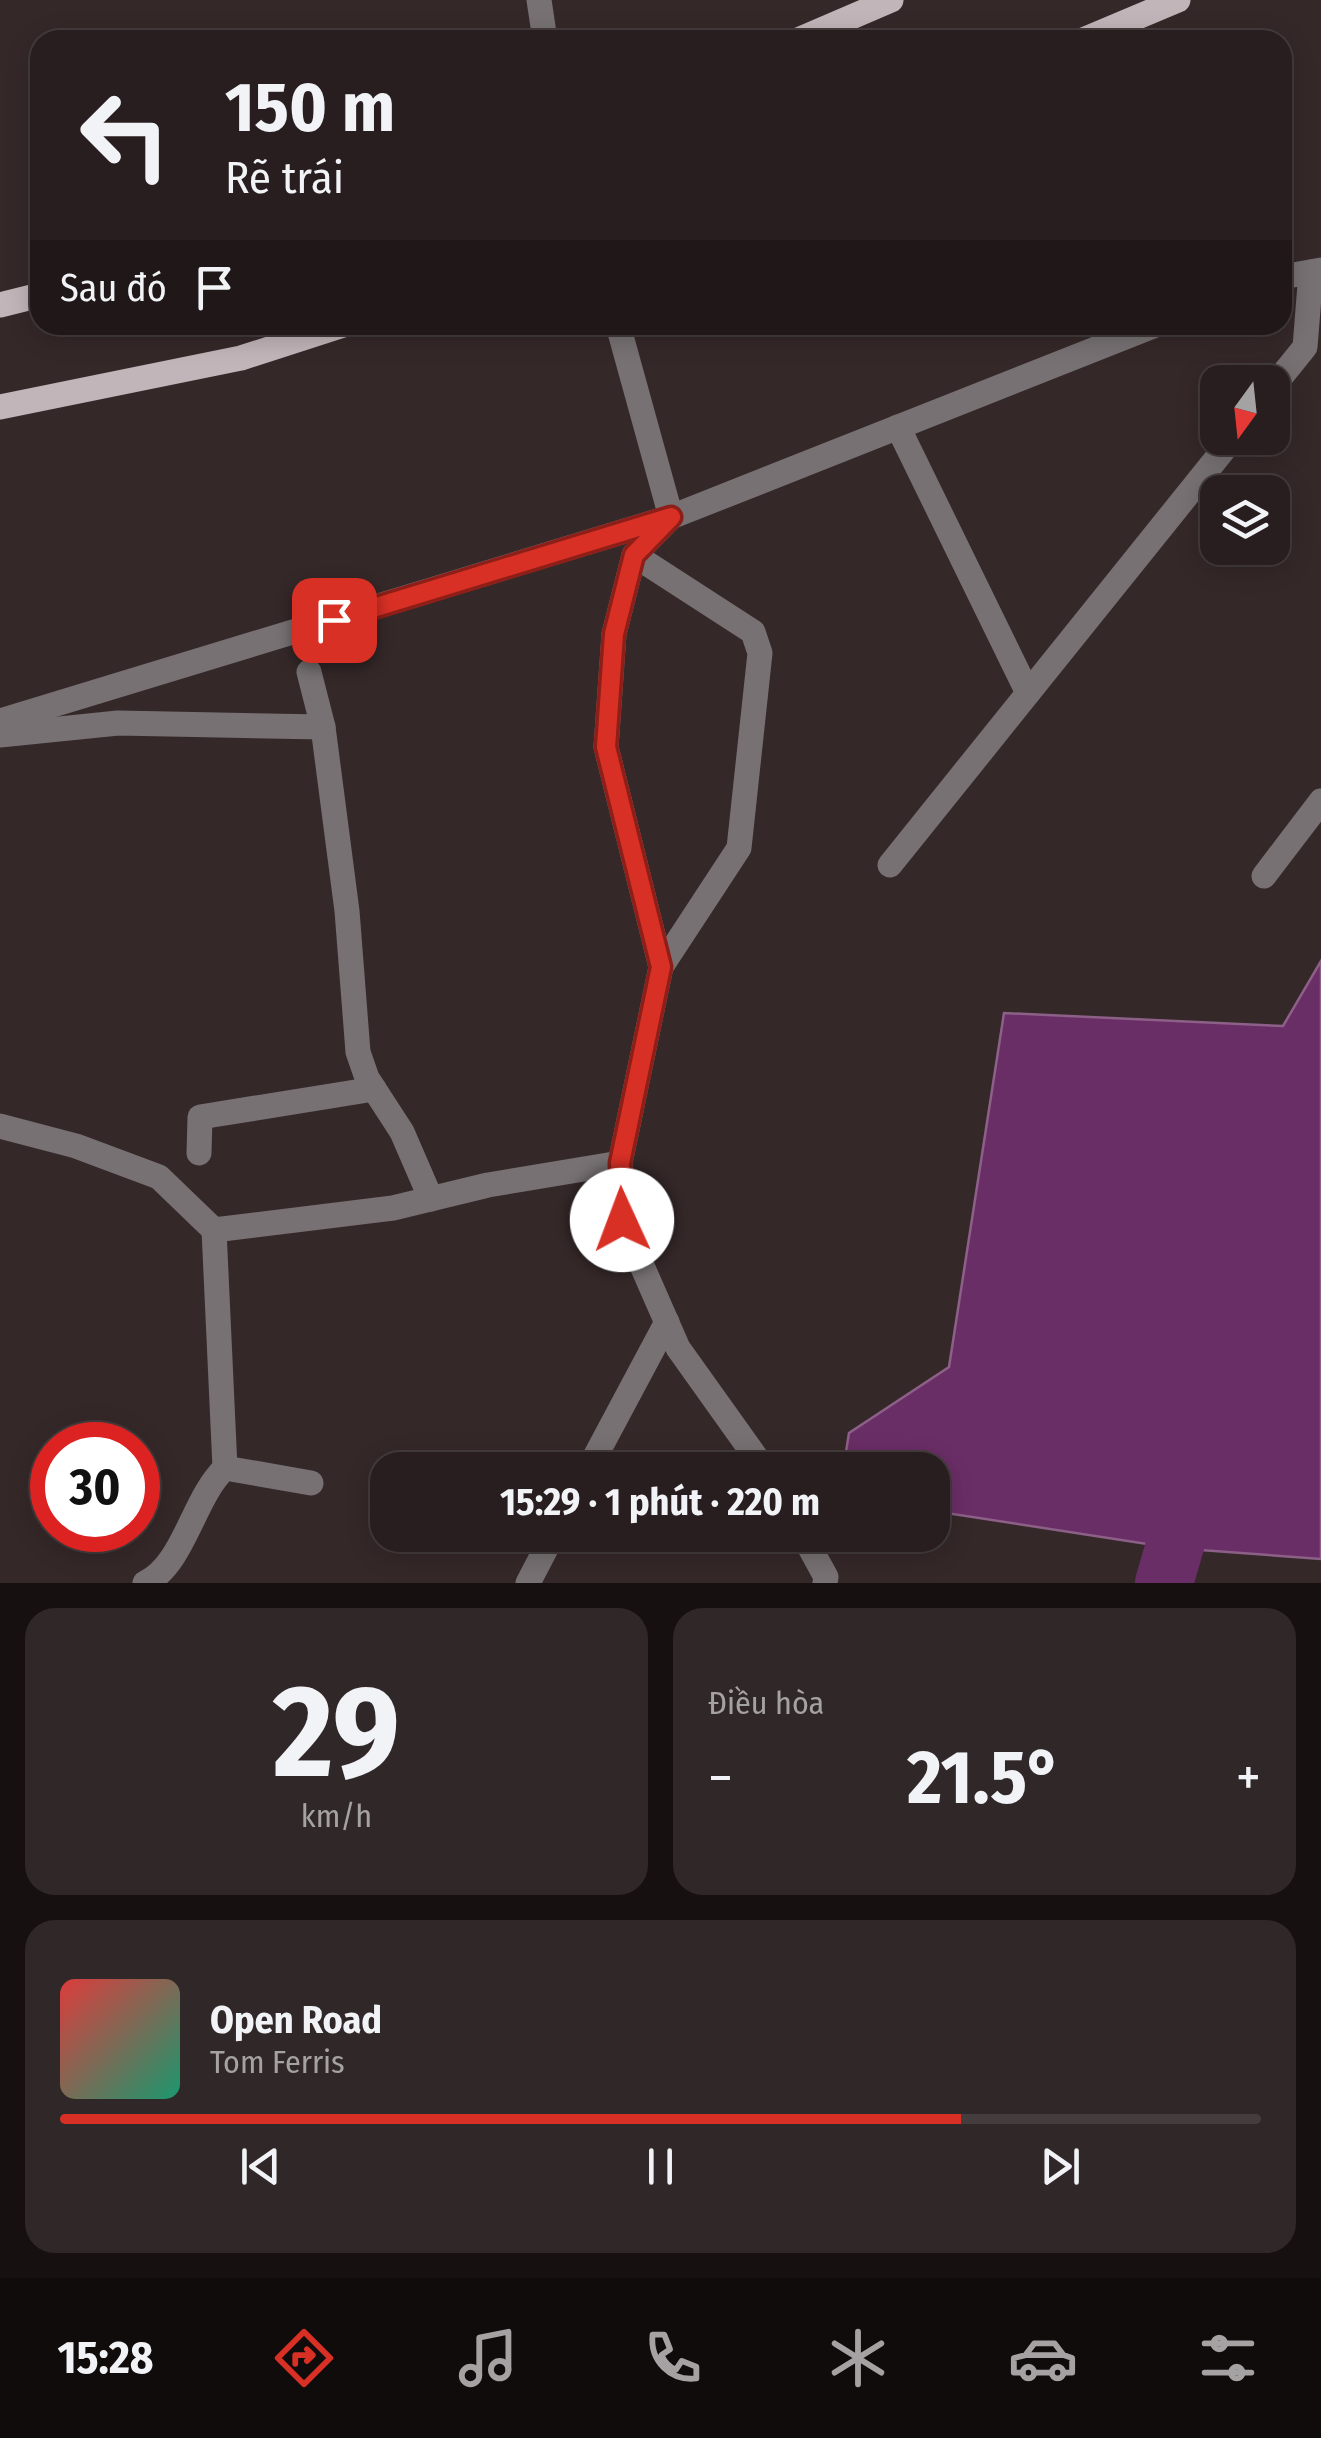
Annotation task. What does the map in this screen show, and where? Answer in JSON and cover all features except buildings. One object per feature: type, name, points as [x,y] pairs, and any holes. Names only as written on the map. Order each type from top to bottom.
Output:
[{"type":"main road","points":[[821,30],[891,0]]},
{"type":"main road","points":[[1107,30],[1178,0]]},
{"type":"main road","points":[[0,305],[30,298]]},
{"type":"main road","points":[[0,407],[241,358],[312,335]]},
{"type":"street","points":[[538,0],[543,30]]},
{"type":"street","points":[[1290,366],[1305,347],[1316,271]]},
{"type":"street","points":[[621,335],[671,517]]},
{"type":"street","points":[[0,721],[671,517],[1131,335]]},
{"type":"street","points":[[898,427],[1028,693]]},
{"type":"street","points":[[890,865],[1219,455]]},
{"type":"street","points":[[661,967],[606,747],[614,634],[634,555],[671,517]]},
{"type":"street","points":[[634,555],[752,632],[760,653],[738,848],[661,967],[620,1163],[622,1220],[678,1348],[751,1452]]},
{"type":"street","points":[[310,672],[323,728],[348,911],[358,1052],[374,1089],[402,1132],[431,1199]]},
{"type":"street","points":[[0,735],[118,724],[323,728]]},
{"type":"street","points":[[1264,876],[1321,802]]},
{"type":"street","points":[[199,1153],[200,1117],[374,1089]]},
{"type":"street","points":[[0,1126],[76,1146],[159,1177],[214,1230],[225,1468],[213,1480],[166,1566],[144,1583]]},
{"type":"street","points":[[214,1230],[393,1208],[620,1163]]},
{"type":"street","points":[[598,1452],[667,1322]]},
{"type":"street","points":[[225,1468],[310,1483]]},
{"type":"street","points":[[528,1583],[545,1552]]},
{"type":"street","points":[[812,1552],[826,1577],[825,1583]]},
{"type":"shaded area","points":[[1321,961],[1321,1559],[1173,1548],[950,1514],[950,1452],[846,1452],[849,1433],[949,1367],[1004,1013],[1283,1026]]},
{"type":"waterway","points":[[1164,1583],[1197,1470]]},
{"type":"waterway","points":[[1169,1583],[1173,1548]]},
{"type":"route","points":[[334,620],[671,517],[634,555],[614,634],[606,747],[661,967],[620,1163],[622,1220]]}]
